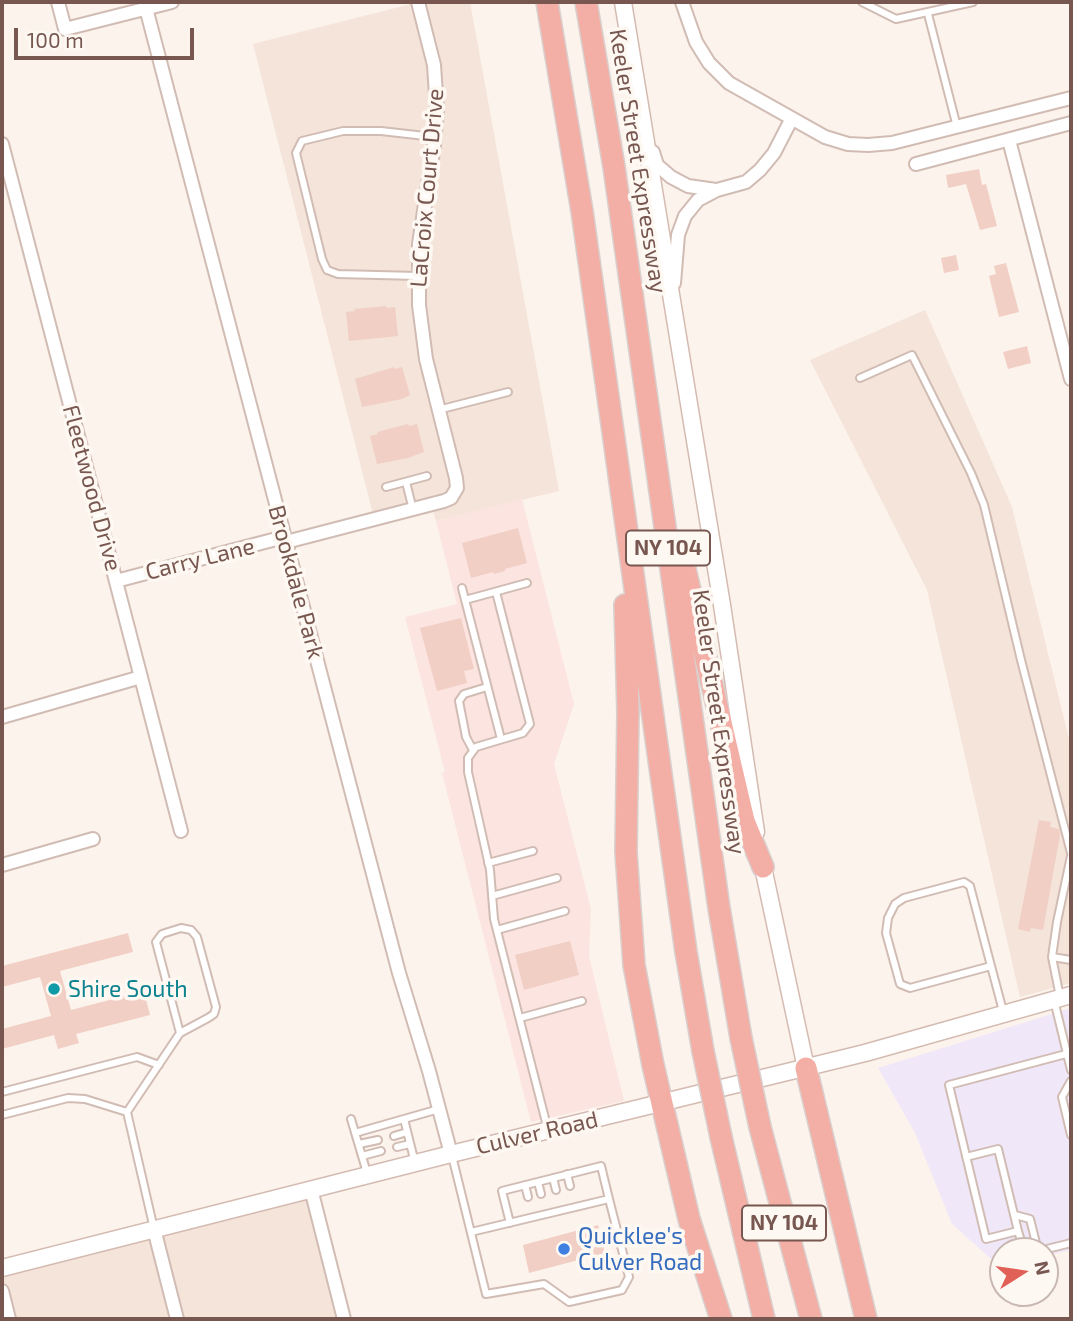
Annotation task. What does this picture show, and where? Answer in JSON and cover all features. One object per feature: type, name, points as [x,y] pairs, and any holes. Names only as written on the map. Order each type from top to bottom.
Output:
[{"type":"highway","name":"NY 104","points":[[547,2],[579,190],[703,1051],[764,1319]]},
{"type":"highway","name":"Keeler Street Expressway","points":[[586,2],[611,145],[717,895],[741,1038],[760,1127],[811,1319]]},
{"type":"highway","points":[[642,363],[697,629],[744,821],[763,867]]},
{"type":"highway","points":[[619,472],[628,684],[626,825],[629,907],[636,976],[662,1104],[695,1241],[722,1319]]},
{"type":"highway","points":[[806,1068],[866,1319]]},
{"type":"main road","points":[[623,2],[763,867],[806,1068]]},
{"type":"main road","name":"Culver Road","points":[[2,1268],[873,1051],[1062,997]]},
{"type":"street","points":[[58,2],[65,29],[172,2]]},
{"type":"street","name":"LaCroix Court Drive","points":[[413,510],[448,500],[457,488],[422,333],[417,276],[423,208],[436,137],[437,110],[435,73],[418,2]]},
{"type":"street","points":[[682,2],[696,42],[709,63],[729,83],[825,138],[848,144],[892,143],[1071,98]]},
{"type":"street","name":"Brookdale Park","points":[[146,9],[401,982],[451,1154]]},
{"type":"street","points":[[672,301],[678,235],[685,216],[698,200],[716,190],[746,183],[774,153],[790,120]]},
{"type":"street","points":[[916,164],[1071,123]]},
{"type":"street","points":[[643,127],[657,165],[688,186],[716,190]]},
{"type":"street","points":[[1009,140],[1071,379]]},
{"type":"street","name":"Fleetwood Drive","points":[[2,144],[181,831]]},
{"type":"street","name":"Carry Lane","points":[[116,580],[413,510]]},
{"type":"street","points":[[2,717],[141,677]]},
{"type":"street","points":[[2,865],[93,839]]},
{"type":"street","points":[[311,1189],[344,1319]]},
{"type":"street","points":[[154,1230],[177,1319]]},
{"type":"street","points":[[2,1292],[9,1319]]},
{"type":"lane","points":[[862,2],[896,19],[973,2]]},
{"type":"lane","points":[[928,14],[957,127]]},
{"type":"lane","points":[[417,276],[342,275],[327,270],[309,210],[296,149],[307,139],[343,131],[381,131],[436,137]]},
{"type":"lane","points":[[860,378],[912,355],[971,473],[984,505],[1071,854],[1052,957],[1062,997],[1066,1054],[1071,1070]]},
{"type":"lane","points":[[438,410],[508,392]]},
{"type":"lane","points":[[386,487],[427,477]]},
{"type":"lane","points":[[406,482],[413,510]]},
{"type":"lane","points":[[465,600],[527,583]]},
{"type":"lane","points":[[461,588],[501,739]]},
{"type":"lane","points":[[496,592],[530,720],[526,731],[473,750],[468,758],[468,772],[488,863],[496,930],[548,1131]]},
{"type":"lane","points":[[473,750],[466,737],[458,701],[464,694],[487,687]]},
{"type":"lane","points":[[488,863],[533,851]]},
{"type":"lane","points":[[492,896],[557,878]]},
{"type":"lane","points":[[991,965],[910,988],[900,984],[886,933],[888,918],[895,904],[904,898],[964,882],[970,886],[991,965],[1003,1013]]},
{"type":"lane","points":[[496,930],[565,911]]},
{"type":"lane","points":[[154,1230],[127,1112],[180,1033],[214,1014],[216,1007],[197,937],[191,930],[181,928],[162,934],[156,942],[180,1033]]},
{"type":"lane","points":[[1052,957],[1071,960]]},
{"type":"lane","points":[[520,1018],[582,1001]]},
{"type":"lane","points":[[1018,1231],[986,1239],[949,1085],[1066,1054]]},
{"type":"lane","points":[[2,1092],[137,1057],[159,1065]]},
{"type":"lane","points":[[1071,1081],[1062,1097],[1071,1135]]},
{"type":"lane","points":[[2,1115],[68,1098],[85,1099],[127,1112]]},
{"type":"lane","points":[[355,1133],[439,1109]]},
{"type":"lane","points":[[351,1119],[368,1175]]},
{"type":"lane","points":[[404,1119],[415,1163]]},
{"type":"lane","points":[[394,1136],[407,1132]]},
{"type":"lane","points":[[359,1144],[378,1140]]},
{"type":"lane","points":[[397,1147],[410,1144]]},
{"type":"lane","points":[[967,1157],[998,1149],[1020,1237]]},
{"type":"lane","points":[[362,1156],[382,1151]]},
{"type":"lane","points":[[451,1154],[486,1294],[544,1284],[569,1303],[622,1290],[629,1277],[601,1166],[502,1191],[510,1223]]},
{"type":"lane","points":[[567,1174],[570,1186]]},
{"type":"lane","points":[[553,1178],[556,1190]]},
{"type":"lane","points":[[538,1182],[541,1194]]},
{"type":"lane","points":[[524,1185],[528,1198]]},
{"type":"lane","points":[[471,1232],[575,1203],[609,1199]]},
{"type":"lane","points":[[1015,1215],[1030,1219],[1034,1237]]},
{"type":"shaded area","points":[[419,2],[470,2],[559,491],[436,521],[430,499],[373,514],[253,44]]},
{"type":"shaded area","points":[[925,310],[1012,507],[1071,747],[1071,983],[1020,997],[927,590],[810,360]]},
{"type":"shaded area","points":[[522,499],[574,704],[554,764],[591,909],[589,956],[624,1101],[531,1122],[405,617],[457,604],[436,521]]},
{"type":"shaded area","points":[[1071,1008],[1071,1250],[1059,1253],[1059,1237],[989,1237],[989,1257],[952,1224],[915,1133],[878,1068]]},
{"type":"shaded area","points":[[311,1189],[345,1319],[9,1319],[2,1291],[2,1268]]},
{"type":"building","points":[[979,169],[982,185],[986,184],[997,226],[980,230],[966,184],[948,188],[946,175]]},
{"type":"building","points":[[956,255],[959,270],[944,273],[941,258]]},
{"type":"building","points":[[1006,263],[1019,312],[999,317],[989,276],[996,274],[994,266]]},
{"type":"building","points":[[395,307],[398,336],[349,341],[346,312]]},
{"type":"building","points":[[1027,346],[1031,363],[1008,369],[1003,352]]},
{"type":"building","points":[[402,367],[410,395],[362,407],[355,379]]},
{"type":"building","points":[[408,424],[417,424],[424,452],[377,464],[370,436]]},
{"type":"building","points":[[518,528],[527,563],[471,578],[462,543]]},
{"type":"building","points":[[461,618],[474,669],[464,671],[467,683],[437,691],[420,628]]},
{"type":"building","points":[[1039,820],[1051,822],[1050,827],[1059,829],[1060,835],[1043,930],[1031,928],[1030,932],[1018,929]]},
{"type":"building","name":"Shire South","points":[[128,933],[133,952],[60,971],[71,1010],[144,991],[150,1015],[76,1034],[79,1043],[58,1049],[54,1035],[2,1049],[2,1029],[51,1016],[40,977],[2,987],[2,966]]},
{"type":"building","points":[[570,941],[579,975],[524,990],[515,955]]},
{"type":"building","name":"Quicklee's Culver Road","points":[[598,1225],[605,1253],[529,1273],[523,1245]]},
{"type":"place","name":"Shire South","points":[[54,989]]},
{"type":"place","name":"Quicklee's Culver Road","points":[[564,1249]]}]
